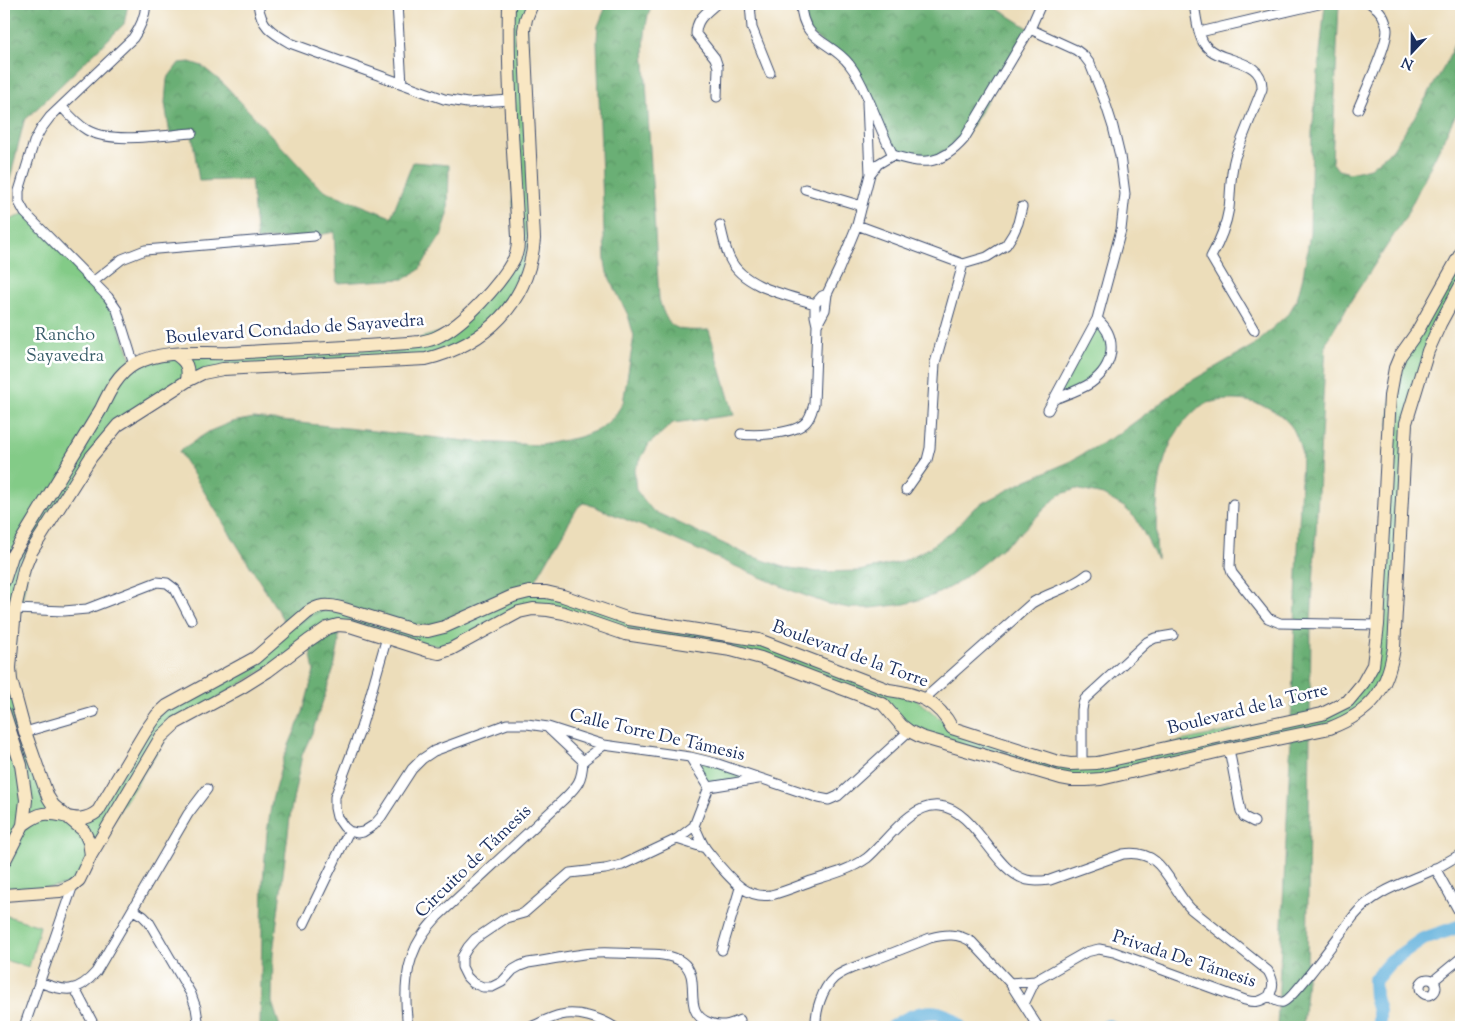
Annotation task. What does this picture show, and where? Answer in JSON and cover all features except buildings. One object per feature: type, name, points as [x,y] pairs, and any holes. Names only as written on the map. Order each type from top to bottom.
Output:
[{"type":"street","points":[[134,365],[117,310],[94,281],[25,213],[19,202],[19,191],[34,142],[46,123],[133,38],[143,21],[146,4]]},
{"type":"street","points":[[258,4],[261,17],[266,26],[274,34],[290,43],[431,95],[456,102],[510,100]]},
{"type":"street","points":[[397,4],[402,84]]},
{"type":"street","points":[[509,4],[516,9],[523,10],[531,6]]},
{"type":"street","name":"Boulevard Condado de Sayavedra","points":[[4,581],[12,556],[101,409],[111,388],[134,365],[160,356],[175,354],[419,342],[436,338],[451,329],[466,317],[484,298],[514,259],[518,248],[510,100],[509,4]]},
{"type":"street","points":[[716,4],[700,20],[696,26],[696,34],[715,58],[718,67],[717,97]]},
{"type":"street","points":[[750,4],[752,28],[770,74]]},
{"type":"street","points":[[801,4],[802,16],[807,29],[849,63],[857,76],[893,155],[916,161],[930,161],[943,158],[964,139],[1030,29],[1041,4]]},
{"type":"street","points":[[1194,4],[1202,40],[1206,46],[1252,68],[1259,73],[1262,80],[1262,89],[1234,157],[1230,201],[1226,220],[1219,244],[1211,257],[1254,330]]},
{"type":"street","points":[[1200,32],[1319,4]]},
{"type":"street","points":[[1358,109],[1384,44],[1387,31],[1384,18],[1378,8],[1372,4]]},
{"type":"street","name":"Boulevard Condado de Sayavedra","points":[[92,855],[84,831],[53,804],[48,797],[25,732],[11,680],[10,668],[15,609],[24,569],[31,552],[91,457],[118,425],[187,381],[203,373],[223,369],[426,360],[466,345],[494,325],[507,311],[528,275],[533,257],[534,239],[524,30],[531,6]]},
{"type":"street","points":[[1030,29],[1076,50],[1090,64],[1104,99],[1120,156],[1125,194],[1121,230],[1097,319],[1048,410]]},
{"type":"street","points":[[817,325],[825,310],[827,294],[857,225],[870,174],[867,96]]},
{"type":"street","points":[[62,107],[76,122],[88,131],[100,136],[116,138],[192,133]]},
{"type":"street","points":[[870,174],[878,164],[893,155]]},
{"type":"street","points":[[805,189],[862,206]]},
{"type":"street","points":[[857,225],[963,264],[988,257],[1006,245],[1013,234],[1022,207]]},
{"type":"street","points":[[720,225],[730,259],[737,271],[746,279],[758,285],[815,304]]},
{"type":"street","points":[[94,281],[122,260],[146,250],[314,236]]},
{"type":"street","name":"Boulevard de la Torre","points":[[23,825],[35,816],[44,814],[55,814],[68,818],[90,818],[98,811],[145,732],[157,715],[167,706],[255,658],[315,608],[331,605],[412,630],[428,631],[514,596],[529,592],[546,592],[629,619],[759,640],[889,690],[924,698],[948,719],[952,728],[1058,762],[1070,764],[1096,763],[1322,714],[1335,709],[1348,701],[1363,683],[1373,664],[1378,625],[1390,396],[1395,368],[1400,356],[1417,332],[1461,253]]},
{"type":"street","points":[[514,259],[520,262],[528,275]]},
{"type":"street","points":[[906,490],[927,460],[930,448],[935,363],[963,264]]},
{"type":"street","name":"Boulevard de la Torre","points":[[92,855],[161,738],[176,722],[244,686],[268,671],[308,640],[327,628],[338,625],[350,626],[429,651],[439,652],[451,649],[519,612],[533,609],[564,613],[625,634],[730,650],[754,656],[882,704],[909,731],[921,737],[1072,780],[1101,779],[1229,749],[1310,733],[1346,722],[1362,712],[1376,699],[1386,682],[1392,664],[1406,423],[1428,351],[1461,285]]},
{"type":"street","points":[[741,434],[758,435],[798,428],[806,422],[811,414],[814,404],[817,325],[815,304],[822,296],[827,294]]},
{"type":"street","points":[[1055,399],[1091,383],[1105,366],[1109,357],[1111,341],[1104,325],[1097,319]]},
{"type":"street","points":[[451,329],[458,341],[466,345]]},
{"type":"street","points":[[1407,345],[1418,345],[1428,351]]},
{"type":"street","points":[[175,354],[184,360],[188,370],[187,381]]},
{"type":"street","points":[[101,409],[110,421],[118,425]]},
{"type":"street","points":[[1389,422],[1400,426],[1406,423]]},
{"type":"street","points":[[1233,504],[1230,567],[1232,573],[1268,618],[1280,623],[1378,625]]},
{"type":"street","points":[[924,698],[1032,603],[1072,586],[1088,574]]},
{"type":"street","points":[[15,609],[64,611],[87,609],[157,582],[167,583],[174,589],[191,620]]},
{"type":"street","points":[[296,622],[300,633],[308,640]]},
{"type":"street","points":[[1082,764],[1082,710],[1085,699],[1147,642],[1155,638],[1173,635]]},
{"type":"street","points":[[304,924],[349,831],[337,817],[335,797],[362,728],[387,637]]},
{"type":"street","points":[[882,704],[883,696],[889,690]]},
{"type":"street","points":[[4,712],[21,765],[26,800],[23,825],[4,862]]},
{"type":"street","points":[[25,732],[94,712]]},
{"type":"street","name":"Calle Torre De Támesis","points":[[349,831],[363,832],[374,825],[412,769],[422,759],[434,751],[507,724],[548,727],[604,745],[690,757],[716,763],[829,800],[838,796],[909,731]]},
{"type":"street","points":[[548,727],[584,761],[604,745]]},
{"type":"street","points":[[942,742],[950,737],[952,728]]},
{"type":"street","points":[[1229,749],[1241,812],[1244,817],[1254,822]]},
{"type":"street","points":[[690,757],[709,787]]},
{"type":"street","name":"Circuito de Támesis","points":[[408,1027],[405,991],[407,974],[413,954],[422,936],[437,918],[578,785],[584,761]]},
{"type":"street","points":[[709,787],[760,778]]},
{"type":"street","points":[[709,787],[694,826],[677,839],[622,865],[570,873],[524,914],[506,918],[476,938],[462,957],[462,967],[467,977],[473,983],[483,987],[502,982],[520,966],[528,963],[594,953],[671,957],[682,961],[689,968],[692,978],[694,1010],[700,1017],[718,1025],[728,1025],[740,1020]]},
{"type":"street","points":[[39,982],[54,988],[75,989],[87,982],[96,972],[188,814],[207,789]]},
{"type":"street","points":[[694,826],[705,848],[740,888],[755,895],[771,895],[853,867],[868,857],[912,814],[924,807],[939,806],[955,811],[968,822],[1007,868],[1015,875],[1026,880],[1039,882],[1050,880],[1123,854],[1133,853],[1150,857],[1164,870],[1182,900],[1191,909],[1268,971],[1273,980],[1273,988],[1269,996]]},
{"type":"street","points":[[677,839],[705,848]]},
{"type":"street","points":[[1461,854],[1435,868],[1461,915]]},
{"type":"street","points":[[4,894],[60,891],[79,880],[92,855]]},
{"type":"street","name":"Privada De Támesis","points":[[1010,983],[1035,981],[1086,952],[1099,949],[1114,952],[1245,1000],[1261,1001],[1269,996],[1277,1002],[1283,1002],[1307,978],[1355,915],[1373,898],[1435,868]]},
{"type":"street","points":[[24,1027],[73,885]]},
{"type":"street","points":[[722,950],[740,888]]},
{"type":"street","points":[[133,910],[149,922],[191,994],[196,1008],[199,1027]]},
{"type":"street","points":[[816,1027],[819,1005],[825,990],[834,978],[848,970],[930,938],[954,934],[972,942],[1010,983],[1038,1027]]},
{"type":"street","points":[[1433,981],[1461,958]]},
{"type":"street","points":[[1024,1004],[1035,981]]},
{"type":"street","points":[[75,989],[95,1027]]},
{"type":"street","points":[[531,1027],[562,1014],[578,1014],[614,1027]]},
{"type":"green space","points":[[4,4],[128,4],[124,24],[24,121],[4,204]]},
{"type":"green space","name":"Rancho Sayavedra","points":[[509,4],[532,4],[526,19],[534,239],[507,311],[447,354],[203,373],[118,425],[31,552],[10,668],[37,770],[68,818],[90,818],[157,715],[255,658],[307,613],[529,592],[614,614],[744,637],[908,693],[952,728],[1070,764],[1335,709],[1373,664],[1392,382],[1461,253],[1461,285],[1440,324],[1406,423],[1386,682],[1346,722],[1086,780],[930,740],[882,704],[761,658],[533,609],[451,649],[338,625],[176,723],[72,884],[4,895],[4,223],[25,213],[108,297],[134,365],[145,360],[399,344],[451,329],[514,259]]},
{"type":"green space","points":[[607,4],[652,4],[645,31],[644,48],[659,299],[662,310],[671,324],[682,329],[709,330],[734,415],[673,423],[649,444],[634,471],[636,490],[653,511],[748,555],[784,567],[818,572],[859,571],[901,562],[929,548],[955,529],[972,510],[984,502],[1027,480],[1067,463],[1120,433],[1186,384],[1254,345],[1289,313],[1297,299],[1303,276],[1310,233],[1312,133],[1325,4],[1339,4],[1332,162],[1338,170],[1350,173],[1370,168],[1392,150],[1417,113],[1447,62],[1461,26],[1461,108],[1454,118],[1405,218],[1350,302],[1326,343],[1311,624],[1310,716],[1291,721],[1302,454],[1295,432],[1284,418],[1267,407],[1238,400],[1218,401],[1203,405],[1179,429],[1171,443],[1165,458],[1158,491],[1157,559],[1137,520],[1124,507],[1103,495],[1076,489],[1059,495],[1018,535],[959,582],[935,595],[905,604],[871,608],[850,608],[828,604],[790,590],[666,536],[583,503],[578,507],[529,592],[428,631],[331,605],[289,629],[179,451],[210,431],[232,422],[254,418],[476,442],[541,445],[580,437],[600,429],[614,417],[623,403],[634,336],[628,315],[607,273],[605,261],[597,41],[598,26]]},
{"type":"green space","points":[[801,4],[990,4],[1030,29],[964,139],[930,161],[893,155],[857,76],[807,29]]},
{"type":"green space","points":[[190,62],[202,66],[224,84],[317,185],[328,192],[391,217],[413,162],[449,165],[448,214],[442,234],[419,270],[404,279],[337,283],[334,232],[314,236],[257,240],[251,179],[199,181],[192,134],[170,135],[165,103],[167,79],[179,63]]},
{"type":"green space","points":[[1097,319],[1111,349],[1098,376],[1055,399]]},
{"type":"green space","points":[[338,625],[339,643],[334,668],[312,733],[302,755],[291,810],[273,953],[272,1002],[280,1027],[260,1027],[263,881],[272,800],[284,757],[303,712],[314,671],[308,641]]},
{"type":"green space","points":[[1310,733],[1307,978],[1303,1027],[1277,1027],[1291,737]]},
{"type":"green space","points":[[690,757],[760,778],[709,787]]},
{"type":"green space","points":[[4,915],[40,926],[29,967],[4,960]]},
{"type":"waterway","points":[[1378,1027],[1379,1011],[1375,997],[1374,981],[1390,962],[1423,939],[1461,926]]},
{"type":"waterway","points":[[892,1027],[909,1017],[927,1012],[944,1015],[952,1019],[960,1027]]},
{"type":"waterway","points":[[1106,1027],[1111,1027]]}]
